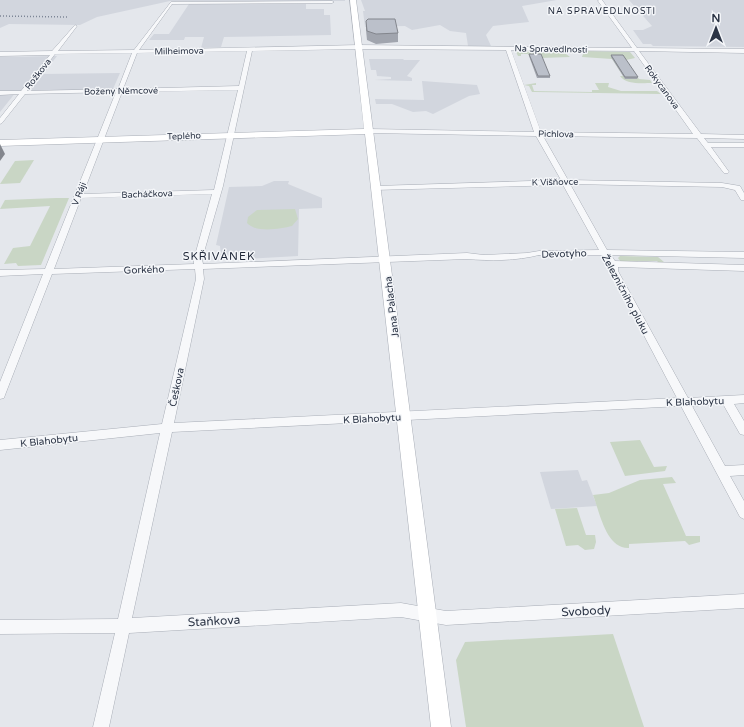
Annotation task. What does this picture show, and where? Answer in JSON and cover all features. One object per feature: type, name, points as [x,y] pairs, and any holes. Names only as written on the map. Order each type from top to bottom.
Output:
[{"type":"main road","name":"Jana Palacha","points":[[353,0],[441,727]]},
{"type":"main road","name":"Teplého","points":[[0,142],[369,131]]},
{"type":"street","name":"Rokycanova","points":[[600,1],[726,172]]},
{"type":"street","name":"V Ráji","points":[[0,395],[135,52],[172,2],[332,2]]},
{"type":"street","name":"Rožkova","points":[[0,122],[75,26]]},
{"type":"street","name":"Na Spravedlnosti","points":[[359,47],[744,51]]},
{"type":"street","name":"Milheimova","points":[[0,54],[359,47]]},
{"type":"street","name":"Železničního pluku","points":[[508,48],[539,134],[613,264],[614,271],[744,513]]},
{"type":"street","name":"Češkova","points":[[101,727],[200,279],[198,259],[217,192],[250,49]]},
{"type":"street","name":"Boženy Němcové","points":[[0,93],[241,88]]},
{"type":"street","name":"Pichlova","points":[[369,131],[744,137]]},
{"type":"street","points":[[706,145],[744,145]]},
{"type":"street","name":"K Višňovce","points":[[376,188],[566,182],[722,185],[735,187],[743,195]]},
{"type":"street","name":"Bacháčkova","points":[[78,196],[217,192]]},
{"type":"street","name":"Devotyho","points":[[385,260],[467,256],[484,258],[539,253],[604,250],[611,253],[744,255]]},
{"type":"street","name":"Gorkého","points":[[0,273],[385,260]]},
{"type":"street","points":[[613,264],[744,268]]},
{"type":"street","name":"K Blahobytu","points":[[0,445],[167,428],[558,409],[580,406],[744,399]]},
{"type":"street","points":[[726,400],[744,431]]},
{"type":"street","points":[[721,471],[744,470]]},
{"type":"street","name":"Svobody","points":[[428,615],[446,618],[744,601]]},
{"type":"street","name":"Staňkova","points":[[0,627],[124,626],[379,611],[410,611],[428,615]]},
{"type":"shaded area","points":[[0,0],[345,1],[170,1],[97,17],[80,25],[9,24],[0,28]]},
{"type":"shaded area","points":[[361,0],[557,0],[522,6],[529,22],[493,26],[486,35],[491,46],[468,46],[466,33],[450,31],[440,25],[412,30],[405,26],[365,27],[363,11],[365,11]]},
{"type":"shaded area","points":[[629,0],[744,0],[744,47],[653,46],[651,44],[643,44],[633,30],[643,30],[652,26]]},
{"type":"shaded area","points":[[189,4],[306,4],[306,9],[324,9],[324,15],[330,15],[331,35],[224,37],[221,47],[201,48],[204,37],[185,37],[184,40],[149,40],[154,34],[169,34]]},
{"type":"shaded area","points":[[57,56],[43,74],[120,73],[113,89],[16,92],[0,112],[0,57]]},
{"type":"shaded area","points":[[369,59],[420,60],[407,76],[412,78],[412,81],[374,80],[391,79],[391,77],[377,76],[376,70],[371,70]]},
{"type":"shaded area","points":[[422,81],[477,85],[480,94],[469,96],[433,114],[426,111],[413,112],[392,104],[376,104],[375,99],[424,100]]},
{"type":"shaded area","points":[[274,181],[289,181],[288,184],[322,198],[322,208],[299,209],[298,256],[243,259],[242,255],[221,256],[220,246],[216,245],[229,187],[262,186]]},
{"type":"shaded area","points":[[578,470],[582,481],[587,480],[597,506],[551,509],[540,472]]},
{"type":"green space","points":[[562,51],[570,57],[541,58],[540,56],[529,56],[528,54],[521,54],[521,56],[518,56],[516,52]]},
{"type":"green space","points":[[584,51],[630,52],[635,58],[626,60],[639,79],[650,80],[652,83],[635,83],[626,81],[620,76],[623,76],[625,79],[612,59],[582,57]]},
{"type":"green space","points":[[536,83],[536,85],[532,85],[534,91],[592,92],[592,90],[599,90],[595,83],[609,83],[608,87],[621,91],[657,91],[661,94],[532,92],[529,86],[524,85]]},
{"type":"green space","points":[[34,160],[20,183],[0,184],[15,161]]},
{"type":"green space","points":[[69,198],[41,265],[18,266],[16,263],[4,264],[13,248],[30,246],[50,206],[0,209],[5,200]]},
{"type":"green space","points":[[295,209],[298,219],[292,226],[275,229],[262,229],[251,226],[247,223],[248,217],[257,210]]},
{"type":"green space","points":[[620,256],[658,257],[664,262],[621,262],[618,258]]},
{"type":"green space","points":[[640,440],[654,467],[667,466],[665,471],[625,476],[610,442]]},
{"type":"green space","points":[[672,477],[676,483],[663,484],[686,536],[700,536],[700,542],[689,545],[685,541],[629,544],[629,548],[621,547],[615,543],[605,529],[593,495],[609,493],[640,480]]},
{"type":"green space","points":[[577,508],[586,535],[595,535],[596,542],[594,549],[585,550],[578,545],[566,546],[555,509]]},
{"type":"green space","points":[[613,634],[644,727],[466,727],[456,660],[465,642]]},
{"type":"building","points":[[368,19],[395,19],[398,33],[376,34],[367,31],[366,21]]},
{"type":"building","points":[[529,54],[541,54],[550,76],[538,76]]},
{"type":"building","points":[[611,55],[623,55],[638,77],[625,77]]},
{"type":"railway","points":[[0,16],[68,17]]},
{"type":"district","name":"NA SPRAVEDLNOSTI","points":[[602,11]]},
{"type":"district","name":"SKŘIVÁNEK","points":[[219,256]]}]
